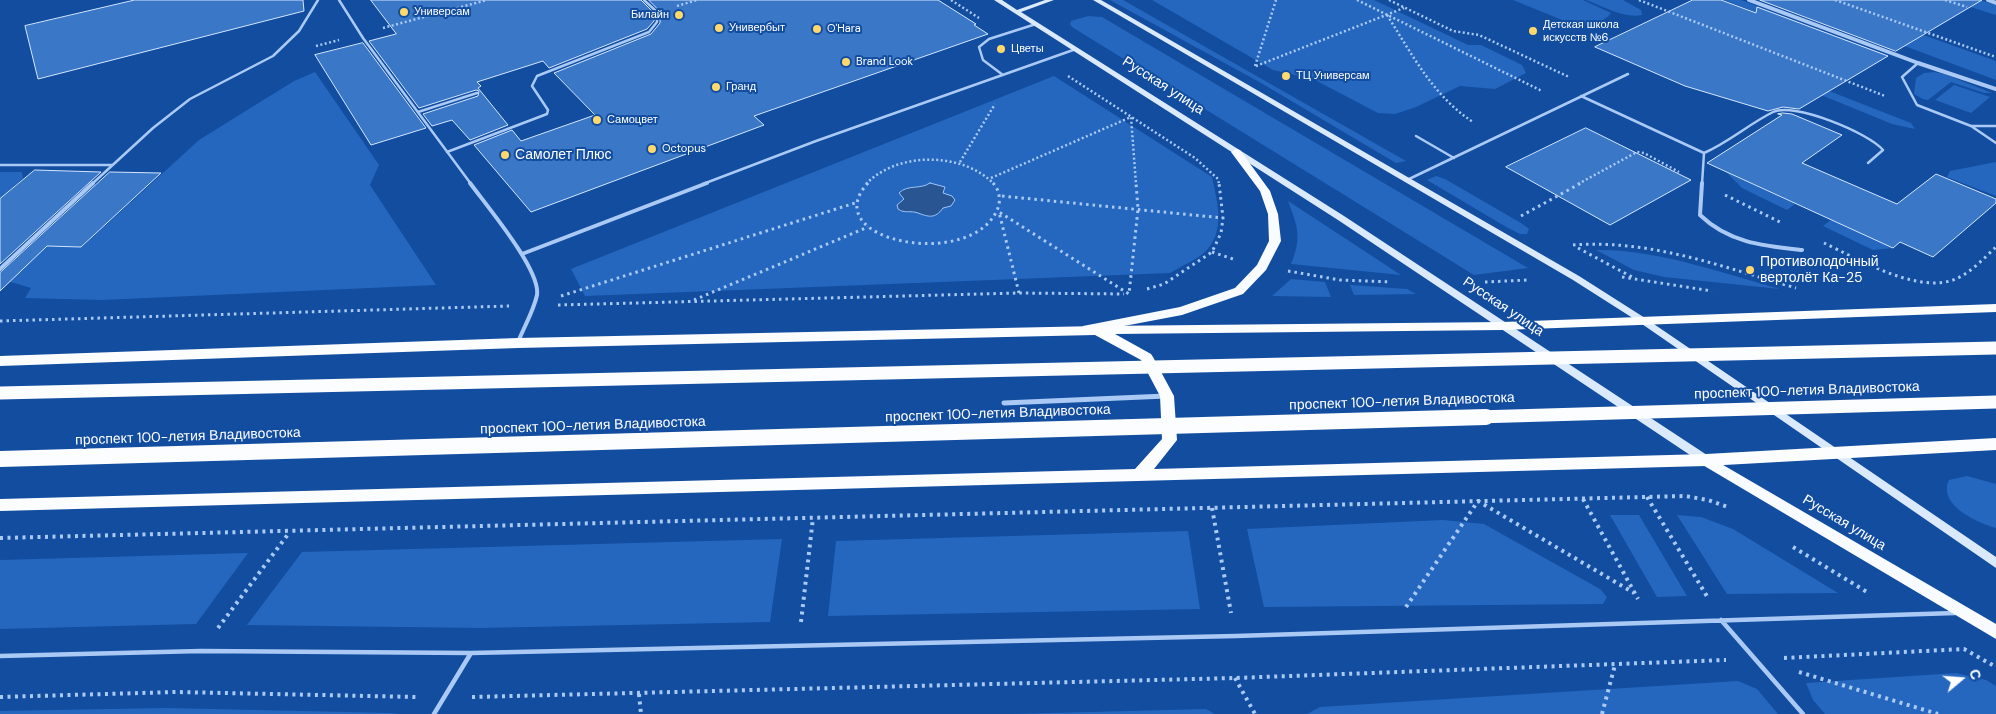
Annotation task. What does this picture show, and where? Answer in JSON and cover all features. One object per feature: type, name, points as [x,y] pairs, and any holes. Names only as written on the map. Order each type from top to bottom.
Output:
[{"type":"highway","points":[[0,362],[518,342],[1098,330],[1502,326],[1996,308]]},
{"type":"highway","points":[[1098,330],[1146,358],[1167,396],[1170,440],[1140,474]]},
{"type":"highway","points":[[0,393],[1996,348]]},
{"type":"highway","name":"проспект 100-летия Владивостока","points":[[0,459],[1996,402]]},
{"type":"highway","points":[[0,505],[1706,460],[1996,444]]},
{"type":"main road","name":"Русская улица","points":[[997,0],[1236,152],[1706,460],[1996,632]]},
{"type":"main road","points":[[1016,12],[1051,0]]},
{"type":"main road","points":[[1096,0],[1576,278],[1642,320],[1996,563]]},
{"type":"main road","points":[[1077,331],[1182,310],[1215,300],[1239,291],[1262,267],[1275,241],[1273,214],[1265,191],[1236,152]]},
{"type":"street","points":[[1749,0],[1918,63],[1996,89]]},
{"type":"street","points":[[1988,0],[1996,3]]},
{"type":"street","points":[[1004,403],[1167,396]]},
{"type":"lane","points":[[0,269],[153,128],[200,92],[251,70],[274,56],[304,25],[318,0]]},
{"type":"lane","points":[[339,0],[363,38],[522,254],[534,277],[537,294],[518,342]]},
{"type":"lane","points":[[447,152],[541,118],[547,114],[548,110],[532,86],[538,76],[649,32],[657,22],[657,12],[644,0]]},
{"type":"lane","points":[[1003,75],[983,60],[979,47],[989,39],[1036,24]]},
{"type":"lane","points":[[522,254],[816,141],[1076,49]]},
{"type":"lane","points":[[1918,63],[1902,78],[1917,105],[1971,126],[1996,143]]},
{"type":"lane","points":[[1407,180],[1628,74]]},
{"type":"lane","points":[[418,112],[477,93]]},
{"type":"lane","points":[[1581,96],[1704,153],[1718,147],[1775,111],[1799,110],[1878,144],[1883,150],[1868,163]]},
{"type":"lane","points":[[1971,126],[1996,126]]},
{"type":"lane","points":[[1416,136],[1454,158]]},
{"type":"lane","points":[[1704,153],[1700,215],[1709,225],[1740,242],[1802,250]]},
{"type":"lane","points":[[0,165],[112,166]]},
{"type":"lane","points":[[0,656],[201,651],[470,653],[798,646],[1236,636],[1902,613],[1962,613]]},
{"type":"lane","points":[[1721,620],[1803,714]]},
{"type":"lane","points":[[434,714],[470,653]]},
{"type":"path","points":[[1276,0],[1255,66],[1405,7]]},
{"type":"path","points":[[1357,0],[1567,103]]},
{"type":"path","points":[[1389,0],[1453,31],[1479,35],[1595,90]]},
{"type":"path","points":[[1639,0],[1847,82],[1917,105]]},
{"type":"path","points":[[1835,0],[1996,57]]},
{"type":"path","points":[[1387,14],[1443,98],[1464,117],[1498,136]]},
{"type":"path","points":[[0,322],[533,305],[1018,293],[1129,294],[1164,284],[1212,252],[1221,233],[1223,218],[1218,179],[1195,158],[1043,60]]},
{"type":"path","points":[[960,162],[995,104]]},
{"type":"path","points":[[991,178],[1131,117]]},
{"type":"path","points":[[1129,294],[1138,209],[1131,117]]},
{"type":"path","points":[[927,159],[960,162],[974,167],[991,178],[1002,196],[999,212],[994,220],[980,230],[949,242],[908,243],[887,238],[868,227],[860,218],[855,203],[860,188],[874,174],[887,168],[927,159]]},
{"type":"path","points":[[1002,196],[1223,218]]},
{"type":"path","points":[[533,305],[855,203]]},
{"type":"path","points":[[999,212],[1129,294]]},
{"type":"path","points":[[999,212],[1018,293]]},
{"type":"path","points":[[690,302],[868,227]]},
{"type":"path","points":[[1573,245],[1613,244],[1670,253],[1797,289]]},
{"type":"path","points":[[1632,277],[1668,286]]},
{"type":"path","points":[[0,538],[1685,496],[1708,500],[1730,508]]},
{"type":"path","points":[[1647,497],[1721,620]]},
{"type":"path","points":[[1583,499],[1651,622]]},
{"type":"path","points":[[1478,501],[1634,593]]},
{"type":"path","points":[[1390,631],[1478,501]]},
{"type":"path","points":[[1212,508],[1236,636]]},
{"type":"path","points":[[798,646],[813,518]]},
{"type":"path","points":[[201,651],[290,532]]},
{"type":"path","points":[[1788,543],[1902,613]]},
{"type":"path","points":[[0,697],[176,692],[444,697],[639,694],[1235,678],[1615,665],[1964,649],[1996,667]]},
{"type":"path","points":[[1756,659],[1938,714]]},
{"type":"path","points":[[1602,714],[1615,665]]},
{"type":"path","points":[[1235,678],[1255,714]]},
{"type":"path","points":[[639,694],[641,714]]},
{"type":"shaded area","points":[[1110,0],[1123,0],[1406,161],[1396,163],[1261,83]]},
{"type":"shaded area","points":[[1152,0],[1374,0],[1468,45],[1481,45],[1522,65],[1526,73],[1495,89],[1460,86],[1416,107],[1395,114],[1378,113],[1313,79],[1273,70]]},
{"type":"shaded area","points":[[1513,0],[1583,0],[1611,13],[1599,22],[1582,25],[1572,24]]},
{"type":"shaded area","points":[[1586,0],[1623,0],[1641,10],[1642,15],[1621,14]]},
{"type":"shaded area","points":[[1724,0],[1741,0],[1887,55],[1879,59]]},
{"type":"shaded area","points":[[1825,0],[1996,61],[1996,80],[1891,41]]},
{"type":"shaded area","points":[[1948,0],[1980,0],[1996,5],[1996,15]]},
{"type":"shaded area","points":[[1088,16],[1102,17],[1528,268],[1474,275],[1070,24],[1071,21]]},
{"type":"shaded area","points":[[1748,65],[1829,91],[1911,123],[1915,129],[1892,124]]},
{"type":"shaded area","points":[[315,72],[379,165],[370,185],[436,285],[102,300],[25,298],[31,288],[0,281],[0,277],[36,246],[82,247],[199,140],[294,81]]},
{"type":"shaded area","points":[[1924,73],[1944,74],[1992,93],[1984,93],[1951,82],[1928,100],[1914,94],[1916,78]]},
{"type":"shaded area","points":[[1054,76],[1212,177],[1218,205],[1218,225],[1212,243],[1206,251],[1170,273],[585,296],[571,269]]},
{"type":"shaded area","points":[[1954,85],[1990,97],[1971,113],[1935,100]]},
{"type":"shaded area","points":[[1996,162],[1996,196],[1947,177],[1950,171]]},
{"type":"shaded area","points":[[0,172],[22,172],[23,178],[0,199]]},
{"type":"shaded area","points":[[1726,172],[1795,204],[1787,210],[1742,188]]},
{"type":"shaded area","points":[[1436,176],[1445,179],[1521,223],[1529,229],[1527,234],[1520,234],[1508,228],[1427,180]]},
{"type":"shaded area","points":[[930,183],[945,187],[943,193],[952,196],[955,200],[951,206],[943,208],[932,216],[898,209],[897,205],[904,199],[899,193],[906,189]]},
{"type":"shaded area","points":[[1288,201],[1401,275],[1291,264],[1298,239]]},
{"type":"shaded area","points":[[1831,220],[1893,248],[1873,250],[1823,226]]},
{"type":"shaded area","points":[[1596,250],[1643,253],[1712,269],[1780,289],[1664,277],[1634,270]]},
{"type":"shaded area","points":[[1291,279],[1325,282],[1331,297],[1272,296]]},
{"type":"shaded area","points":[[1350,285],[1407,289],[1416,294],[1354,295]]},
{"type":"shaded area","points":[[1967,476],[1996,484],[1996,528],[1979,522],[1961,512],[1949,497],[1947,489],[1949,480]]},
{"type":"shaded area","points":[[1610,515],[1639,515],[1687,596],[1657,597]]},
{"type":"shaded area","points":[[1677,515],[1701,517],[1733,529],[1838,593],[1727,594]]},
{"type":"shaded area","points":[[1443,520],[1484,524],[1600,589],[1607,597],[1603,604],[1264,607],[1247,529]]},
{"type":"shaded area","points":[[1188,531],[1200,609],[828,616],[836,541]]},
{"type":"shaded area","points":[[782,539],[770,622],[481,628],[247,625],[302,552]]},
{"type":"shaded area","points":[[248,553],[196,624],[0,629],[0,560]]},
{"type":"shaded area","points":[[1956,673],[1986,680],[1996,686],[1996,714],[1825,714],[1813,700],[1806,683]]},
{"type":"shaded area","points":[[1738,681],[1757,689],[1778,714],[1307,714],[1320,707]]},
{"type":"shaded area","points":[[166,708],[401,714],[0,714],[0,711]]},
{"type":"shaded area","points":[[1206,709],[1215,714],[1012,714]]},
{"type":"building","points":[[135,0],[303,0],[304,11],[38,79],[25,26]]},
{"type":"building","points":[[371,0],[641,0],[654,13],[654,21],[647,29],[549,68],[543,61],[477,82],[481,86],[478,88],[508,125],[470,140],[452,120],[432,126],[423,114],[478,96],[479,91],[476,90],[419,108],[369,41],[396,34]]},
{"type":"building","name":"Гранд","points":[[649,0],[938,0],[976,24],[974,25],[988,34],[754,116],[764,125],[531,212],[474,145],[512,130],[521,141],[595,115],[554,73],[651,34],[660,23],[660,12]]},
{"type":"building","points":[[1693,0],[1721,0],[1756,13],[1757,7],[1888,56],[1799,109],[1783,107],[1768,111],[1685,86],[1595,47]]},
{"type":"building","points":[[1760,0],[1982,0],[1896,51]]},
{"type":"building","points":[[363,43],[426,128],[371,145],[315,55]]},
{"type":"building","points":[[1778,114],[1792,114],[1842,135],[1802,163],[1897,204],[1936,174],[1996,199],[1996,203],[1933,257],[1900,242],[1893,248],[1707,163],[1782,115]]},
{"type":"building","points":[[1586,128],[1691,180],[1610,225],[1506,167]]},
{"type":"building","points":[[35,170],[101,172],[0,264],[0,199]]},
{"type":"building","points":[[110,172],[161,173],[81,247],[47,246],[0,291],[0,273]]},
{"type":"place","name":"Универсам","points":[[404,12]]},
{"type":"place","name":"Билайн","points":[[679,15]]},
{"type":"place","name":"Универбыт","points":[[719,28]]},
{"type":"place","name":"O'Hara","points":[[817,29]]},
{"type":"place","name":"Детская школа искусств №6","points":[[1533,31]]},
{"type":"place","name":"Цветы","points":[[1001,49]]},
{"type":"place","name":"Brand Look","points":[[846,62]]},
{"type":"place","name":"ТЦ Универсам","points":[[1286,76]]},
{"type":"place","name":"Гранд","points":[[716,87]]},
{"type":"place","name":"Самоцвет","points":[[597,120]]},
{"type":"place","name":"Octopus","points":[[652,149]]},
{"type":"place","name":"Самолет Плюс","points":[[505,155]]},
{"type":"place","name":"Противолодочный вертолёт Ка-25","points":[[1750,270]]}]
